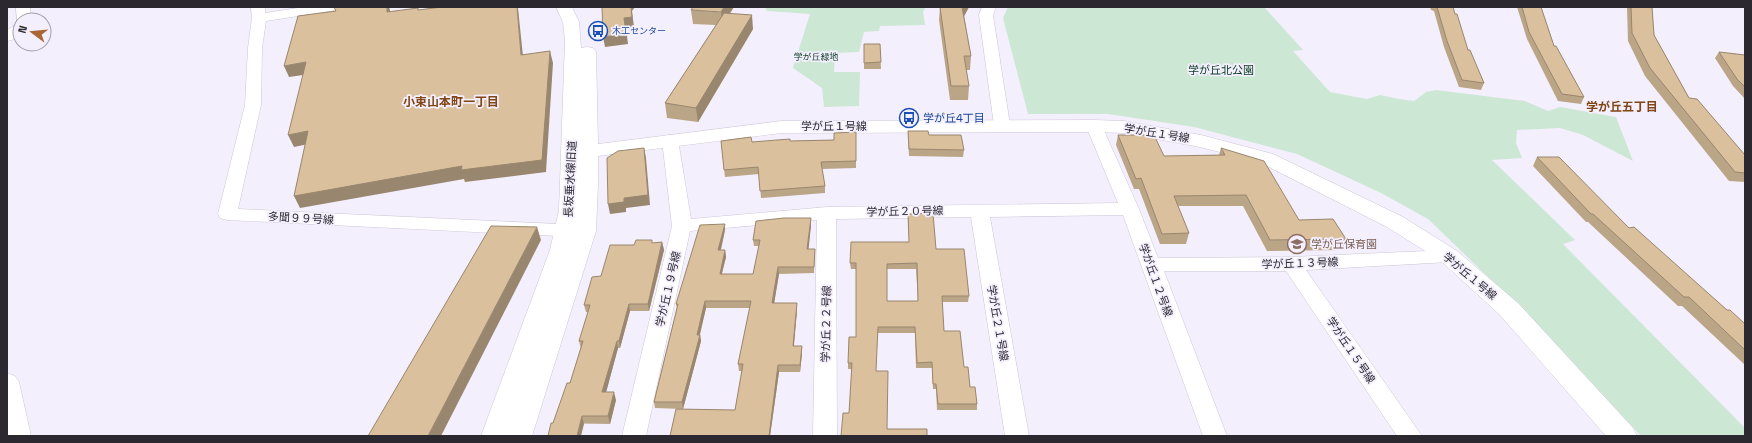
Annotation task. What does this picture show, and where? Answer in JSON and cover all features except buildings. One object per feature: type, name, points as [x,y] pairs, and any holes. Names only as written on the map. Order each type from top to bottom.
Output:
[{"type":"street","points":[[259,13],[331,7]]},
{"type":"street","name":"長坂垂水線旧道","points":[[564,7],[571,22],[580,151]]},
{"type":"street","name":"長坂垂水線旧道","points":[[518,436],[580,250],[570,210],[580,151],[587,46],[584,18],[577,7]]},
{"type":"street","points":[[989,7],[986,15],[1002,125]]},
{"type":"street","name":"多聞９９号線","points":[[259,13],[255,48],[253,105],[227,214],[575,231]]},
{"type":"street","name":"学が丘１号線","points":[[580,151],[781,127],[1002,125],[1129,128],[1201,141],[1266,158],[1395,222],[1449,256],[1509,309],[1623,436]]},
{"type":"street","name":"学が丘１２号線","points":[[1094,126],[1130,209],[1214,436]]},
{"type":"street","name":"学が丘１９号線","points":[[634,436],[682,226],[670,140]]},
{"type":"street","name":"学が丘２０号線","points":[[682,226],[828,213],[1130,209]]},
{"type":"street","name":"学が丘２１号線","points":[[979,210],[1017,436]]},
{"type":"street","name":"学が丘２２号線","points":[[825,436],[828,213]]},
{"type":"street","name":"長坂垂水線旧道","points":[[495,436],[562,250],[575,231]]},
{"type":"street","name":"学が丘１３号線","points":[[1150,266],[1292,264],[1449,256]]},
{"type":"street","name":"学が丘１５号線","points":[[1292,264],[1410,436]]},
{"type":"street","points":[[7,382],[19,436]]},
{"type":"green space","name":"学が丘緑地","points":[[765,7],[926,7],[923,12],[925,25],[880,26],[879,31],[864,32],[859,52],[835,53],[834,72],[860,72],[859,106],[824,107],[822,88],[793,68],[810,14],[767,11]]},
{"type":"green space","name":"学が丘北公園","points":[[1008,7],[1264,7],[1303,50],[1293,51],[1330,92],[1367,99],[1380,95],[1414,101],[1426,92],[1436,90],[1525,101],[1548,111],[1560,107],[1616,117],[1633,161],[1583,135],[1560,128],[1517,130],[1516,143],[1522,158],[1492,160],[1575,240],[1563,244],[1745,428],[1745,436],[1641,436],[1541,328],[1428,219],[1381,193],[1297,154],[1194,127],[1108,114],[1028,114],[1003,18]]},
{"type":"place","name":"木工センター","points":[[598,31]]},
{"type":"place","name":"学が丘4丁目","points":[[909,118]]},
{"type":"place","name":"学が丘保育園","points":[[1297,244]]},
{"type":"district","name":"小束山本町一丁目","points":[[451,102]]},
{"type":"district","name":"学が丘五丁目","points":[[1622,107]]}]
